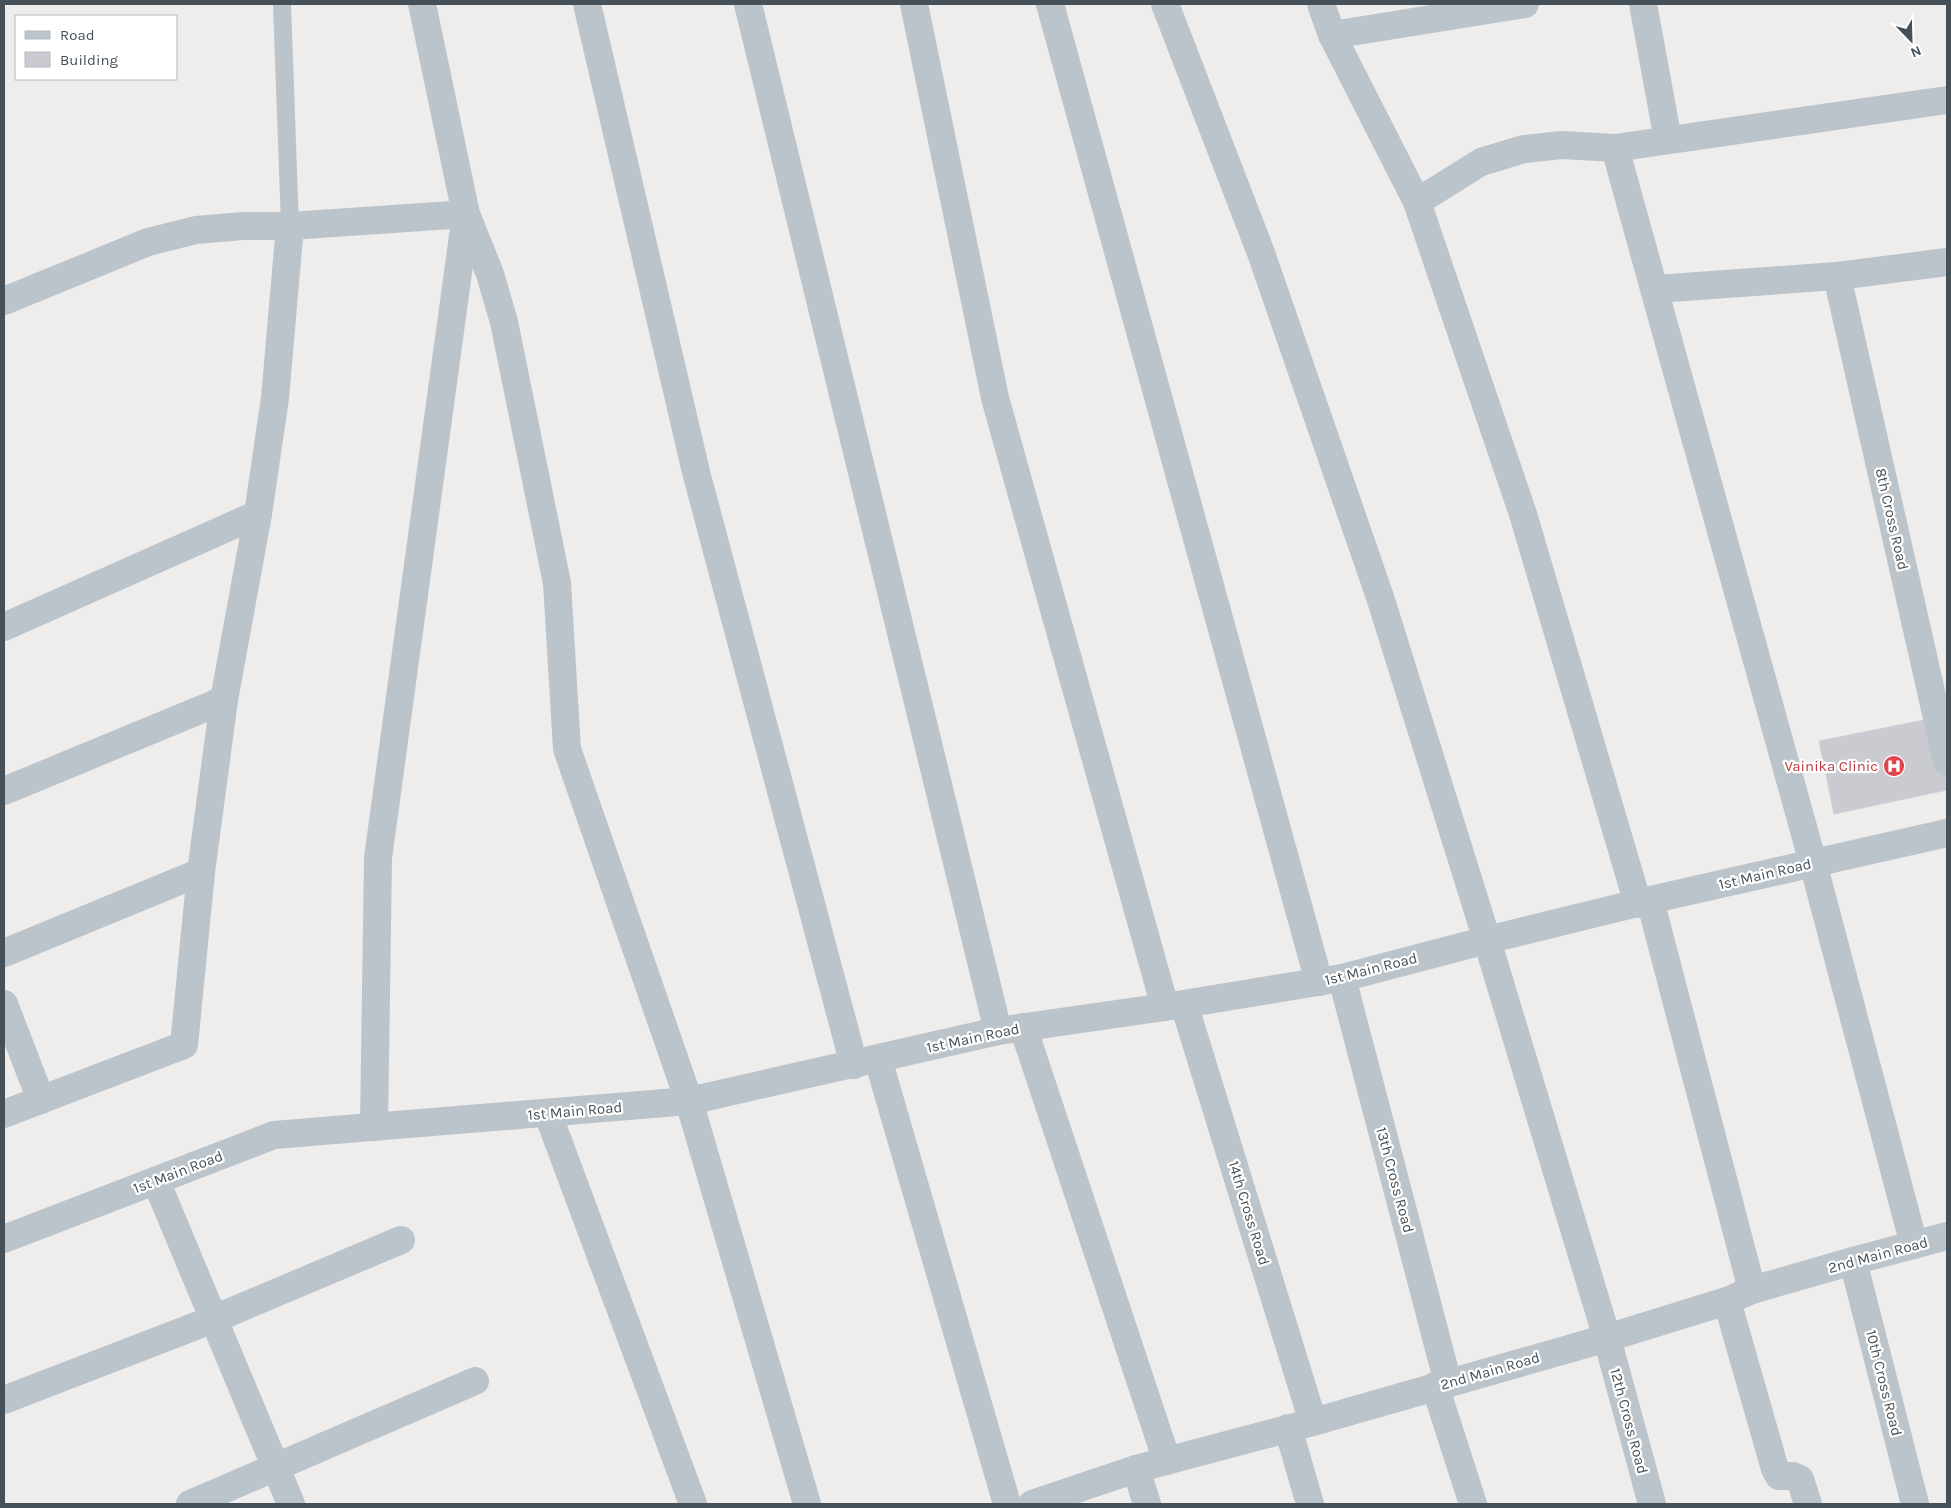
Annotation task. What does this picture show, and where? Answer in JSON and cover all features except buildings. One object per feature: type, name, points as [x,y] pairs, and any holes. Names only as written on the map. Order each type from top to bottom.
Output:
[{"type":"street","points":[[422,4],[466,214],[490,274],[504,322],[557,583],[568,749],[689,1101],[807,1504]]},
{"type":"street","points":[[586,4],[696,472],[866,1062],[1007,1504]]},
{"type":"street","points":[[748,4],[1011,1029],[1167,1461]]},
{"type":"street","name":"14th Cross Road","points":[[914,4],[995,398],[1300,1425],[1310,1504]]},
{"type":"street","name":"13th Cross Road","points":[[1050,4],[1330,980],[1442,1384],[1473,1504]]},
{"type":"street","name":"12th Cross Road","points":[[1165,4],[1261,253],[1380,597],[1487,940],[1607,1338],[1652,1504]]},
{"type":"street","points":[[1321,4],[1332,35],[1417,202],[1523,514],[1644,902],[1752,1290]]},
{"type":"street","points":[[1332,35],[1525,4]]},
{"type":"street","points":[[1644,4],[1668,140]]},
{"type":"street","points":[[1417,202],[1481,162],[1524,149],[1562,145],[1616,148],[1947,100]]},
{"type":"street","points":[[1616,148],[1814,863],[1914,1245]]},
{"type":"street","points":[[4,301],[148,242],[196,230],[243,226],[290,226],[466,214]]},
{"type":"street","points":[[374,1127],[378,858],[466,214]]},
{"type":"street","points":[[4,1114],[184,1045],[201,872],[224,700],[258,514],[275,398],[290,226]]},
{"type":"street","points":[[1656,289],[1837,276],[1947,262]]},
{"type":"street","name":"8th Cross Road","points":[[1837,276],[1947,762]]},
{"type":"street","points":[[4,627],[258,514]]},
{"type":"street","points":[[4,791],[224,700]]},
{"type":"street","name":"1st Main Road","points":[[4,1239],[274,1135],[689,1101],[1011,1029],[1330,980],[1644,902],[1947,833]]},
{"type":"street","points":[[4,953],[201,872]]},
{"type":"street","points":[[4,1004],[41,1100]]},
{"type":"street","points":[[548,1114],[693,1504]]},
{"type":"street","points":[[156,1181],[291,1504]]},
{"type":"street","name":"2nd Main Road","points":[[1032,1504],[1136,1469],[1300,1425],[1607,1338],[1727,1301],[1752,1290],[1947,1236]]},
{"type":"street","points":[[4,1400],[214,1319],[402,1240]]},
{"type":"street","name":"10th Cross Road","points":[[1853,1261],[1916,1504]]},
{"type":"street","points":[[1727,1301],[1776,1474],[1800,1479],[1808,1504]]},
{"type":"street","points":[[190,1504],[474,1381]]},
{"type":"street","points":[[1136,1469],[1147,1504]]},
{"type":"lane","points":[[282,4],[290,226]]},
{"type":"place","name":"Vainika Clinic","points":[[1894,766]]}]
